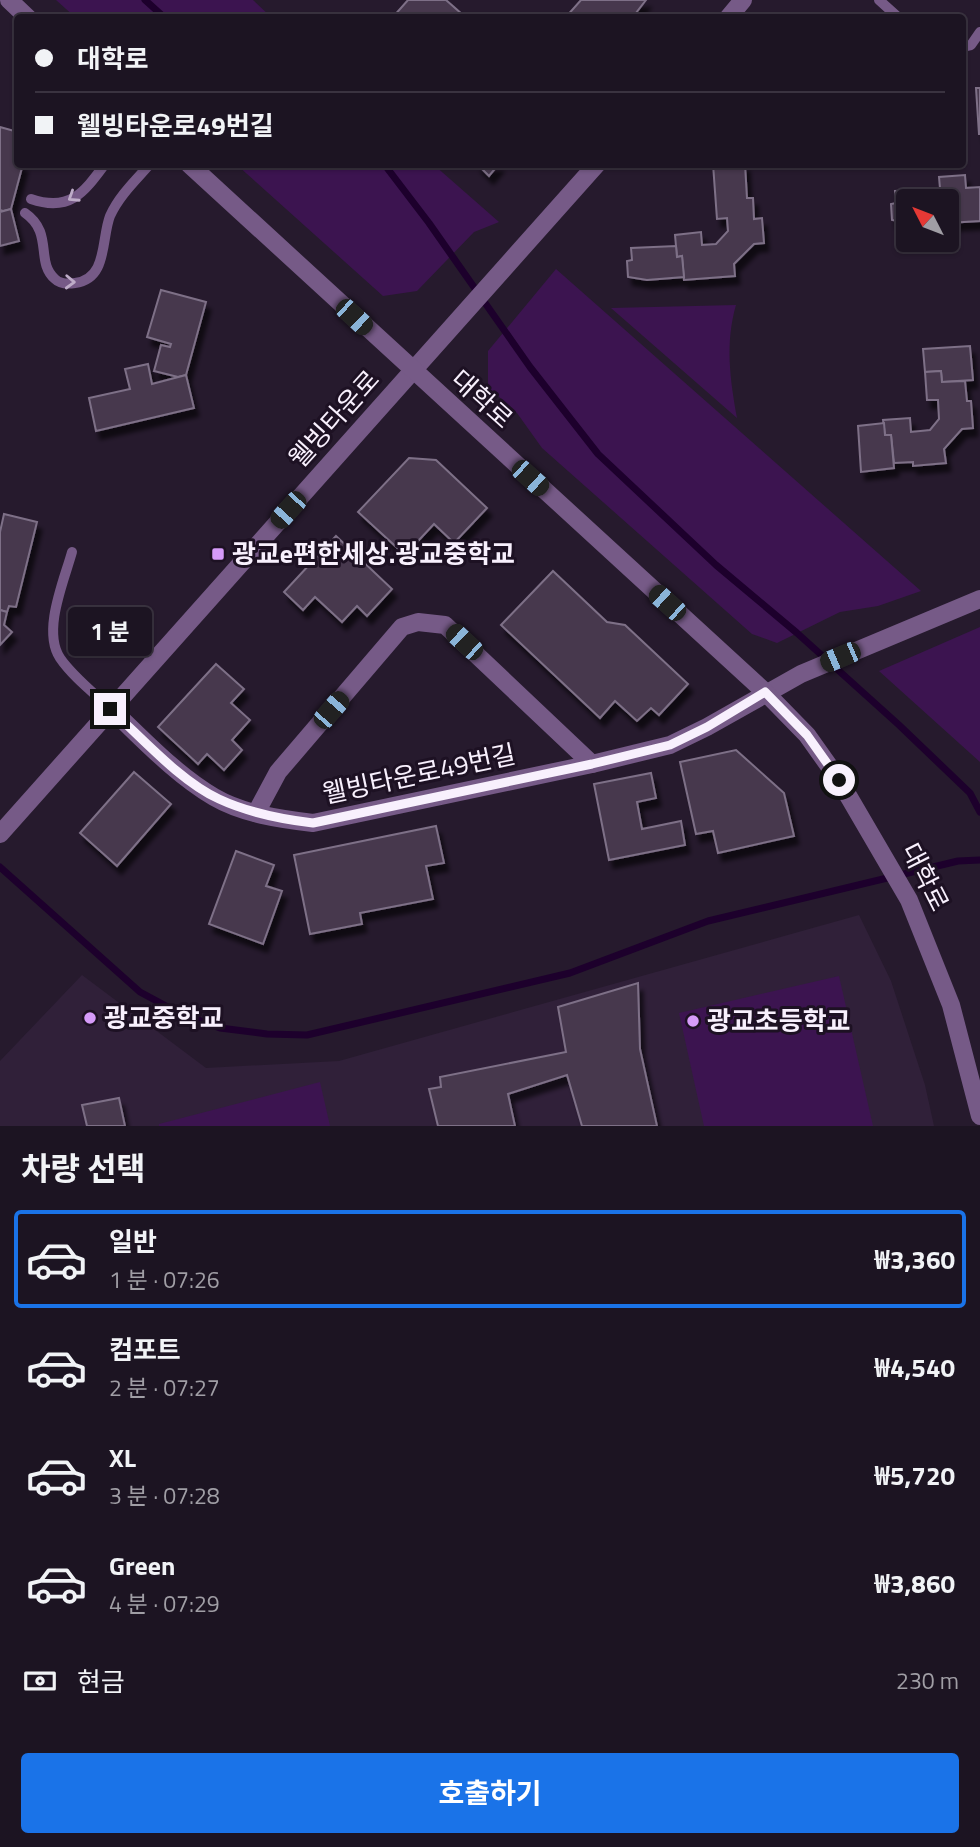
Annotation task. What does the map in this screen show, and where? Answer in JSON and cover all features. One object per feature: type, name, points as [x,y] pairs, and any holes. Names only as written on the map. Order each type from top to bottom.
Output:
[{"type":"street","points":[[9,0],[24,14]]},
{"type":"street","points":[[731,14],[743,0]]},
{"type":"street","name":"대학로","points":[[193,168],[765,692],[807,735],[839,780],[909,900],[951,1005],[980,1116]]},
{"type":"street","name":"웰빙타운로","points":[[0,834],[593,168]]},
{"type":"street","points":[[765,692],[801,674],[980,599]]},
{"type":"street","name":"웰빙타운로49번길","points":[[256,813],[278,772],[402,627],[418,622],[445,625],[592,764]]},
{"type":"street","name":"웰빙타운로49번길","points":[[110,709],[188,780],[216,798],[256,813],[313,823],[670,745],[707,727],[765,692]]},
{"type":"lane","points":[[879,0],[895,14]]},
{"type":"lane","points":[[966,46],[971,45],[980,32]]},
{"type":"lane","points":[[31,199],[49,205],[63,204],[77,197],[102,168]]},
{"type":"lane","points":[[25,213],[36,220],[43,235],[47,268],[55,280],[67,284],[82,282],[96,272],[103,255],[109,219],[116,206],[147,168]]},
{"type":"lane","points":[[72,552],[53,621],[53,642],[58,656],[67,667],[110,709]]},
{"type":"shaded area","points":[[56,0],[253,0],[268,14],[72,14]]},
{"type":"shaded area","points":[[240,168],[437,168],[499,222],[474,232],[417,291],[383,296]]},
{"type":"shaded area","points":[[556,269],[921,591],[878,606],[840,612],[777,643],[752,634],[542,448],[517,413],[488,387],[488,351]]},
{"type":"shaded area","points":[[736,305],[730,361],[737,418],[611,308]]},
{"type":"shaded area","points":[[980,627],[980,762],[879,671]]},
{"type":"shaded area","name":"광교초등학교","points":[[859,915],[891,981],[925,1085],[934,1126],[0,1126],[0,1061],[82,975],[206,1068],[339,1061]]},
{"type":"shaded area","points":[[839,976],[873,1126],[704,1126],[679,1013]]},
{"type":"shaded area","points":[[320,1082],[330,1126],[159,1126],[159,1124]]},
{"type":"building","points":[[408,0],[446,0],[462,14],[396,14]]},
{"type":"building","points":[[581,0],[646,0],[635,14],[569,14]]},
{"type":"building","points":[[976,88],[980,88],[980,134],[979,134]]},
{"type":"building","points":[[0,127],[14,131],[14,168],[22,168],[11,209],[0,210]]},
{"type":"building","points":[[481,168],[496,168],[489,176]]},
{"type":"building","points":[[713,168],[745,168],[747,198],[753,198],[754,219],[762,218],[764,243],[754,244],[734,264],[735,276],[684,280],[682,256],[677,257],[675,235],[701,232],[702,245],[716,244],[728,231],[727,218],[717,219]]},
{"type":"building","points":[[965,175],[966,188],[980,187],[980,221],[959,222],[959,189],[940,189],[939,177]]},
{"type":"building","points":[[896,203],[896,221],[892,220],[891,204]]},
{"type":"building","points":[[11,209],[19,241],[0,246],[0,212]]},
{"type":"building","points":[[676,246],[677,257],[682,256],[684,277],[647,280],[628,277],[627,261],[632,260],[631,248]]},
{"type":"building","points":[[161,290],[206,302],[186,375],[178,377],[154,371],[161,345],[170,347],[171,344],[147,337]]},
{"type":"building","points":[[970,346],[973,380],[942,382],[941,371],[925,372],[923,349]]},
{"type":"building","points":[[148,364],[152,384],[186,375],[194,408],[96,431],[89,398],[130,389],[125,369]]},
{"type":"building","points":[[941,371],[942,382],[965,381],[967,401],[971,401],[973,428],[962,429],[944,449],[946,463],[913,466],[913,462],[894,463],[891,435],[885,435],[883,420],[910,418],[911,432],[930,430],[939,419],[938,400],[927,400],[925,372]]},
{"type":"building","points":[[884,423],[885,435],[891,435],[894,468],[861,472],[858,426]]},
{"type":"building","points":[[409,458],[436,460],[487,508],[454,543],[434,524],[405,555],[358,512]]},
{"type":"building","points":[[4,514],[37,522],[16,607],[9,606],[7,612],[0,610],[0,532]]},
{"type":"building","points":[[336,536],[392,589],[367,616],[357,606],[342,622],[315,597],[303,610],[284,592]]},
{"type":"building","points":[[553,571],[607,622],[625,625],[688,684],[659,715],[651,708],[637,721],[615,701],[600,718],[501,625]]},
{"type":"building","points":[[0,610],[7,612],[4,625],[12,632],[0,645]]},
{"type":"building","points":[[216,664],[244,689],[231,703],[250,720],[232,740],[242,750],[224,770],[207,754],[198,764],[158,727]]},
{"type":"building","points":[[736,750],[784,793],[794,836],[718,853],[713,831],[696,834],[680,762]]},
{"type":"building","points":[[134,772],[171,804],[117,866],[80,833]]},
{"type":"building","points":[[651,773],[656,798],[637,802],[642,829],[681,821],[685,845],[609,860],[594,784]]},
{"type":"building","points":[[436,826],[444,863],[426,866],[433,899],[360,913],[362,924],[310,934],[294,855]]},
{"type":"building","points":[[236,851],[274,865],[266,886],[282,891],[263,944],[209,924]]},
{"type":"building","name":"광교초등학교","points":[[638,983],[640,1049],[657,1126],[582,1126],[567,1075],[508,1094],[515,1126],[438,1126],[429,1089],[441,1087],[440,1077],[566,1052],[558,1007]]},
{"type":"building","name":"광교중학교","points":[[119,1098],[125,1126],[87,1126],[82,1105]]},
{"type":"waterway","points":[[145,0],[161,14]]},
{"type":"waterway","points":[[387,168],[530,367],[598,454],[716,565],[797,633],[899,725],[970,793],[980,812]]},
{"type":"waterway","points":[[0,867],[140,992],[179,1013],[220,1028],[267,1034],[307,1035],[570,973],[708,921],[958,861],[980,860]]},
{"type":"place","name":"광교e편한세상.광교중학교","points":[[218,554]]},
{"type":"place","name":"광교중학교","points":[[90,1018]]},
{"type":"place","name":"광교초등학교","points":[[693,1021]]},
{"type":"route","points":[[110,709],[188,780],[216,798],[256,813],[313,823],[670,745],[707,727],[765,692],[807,735],[839,780]]}]
